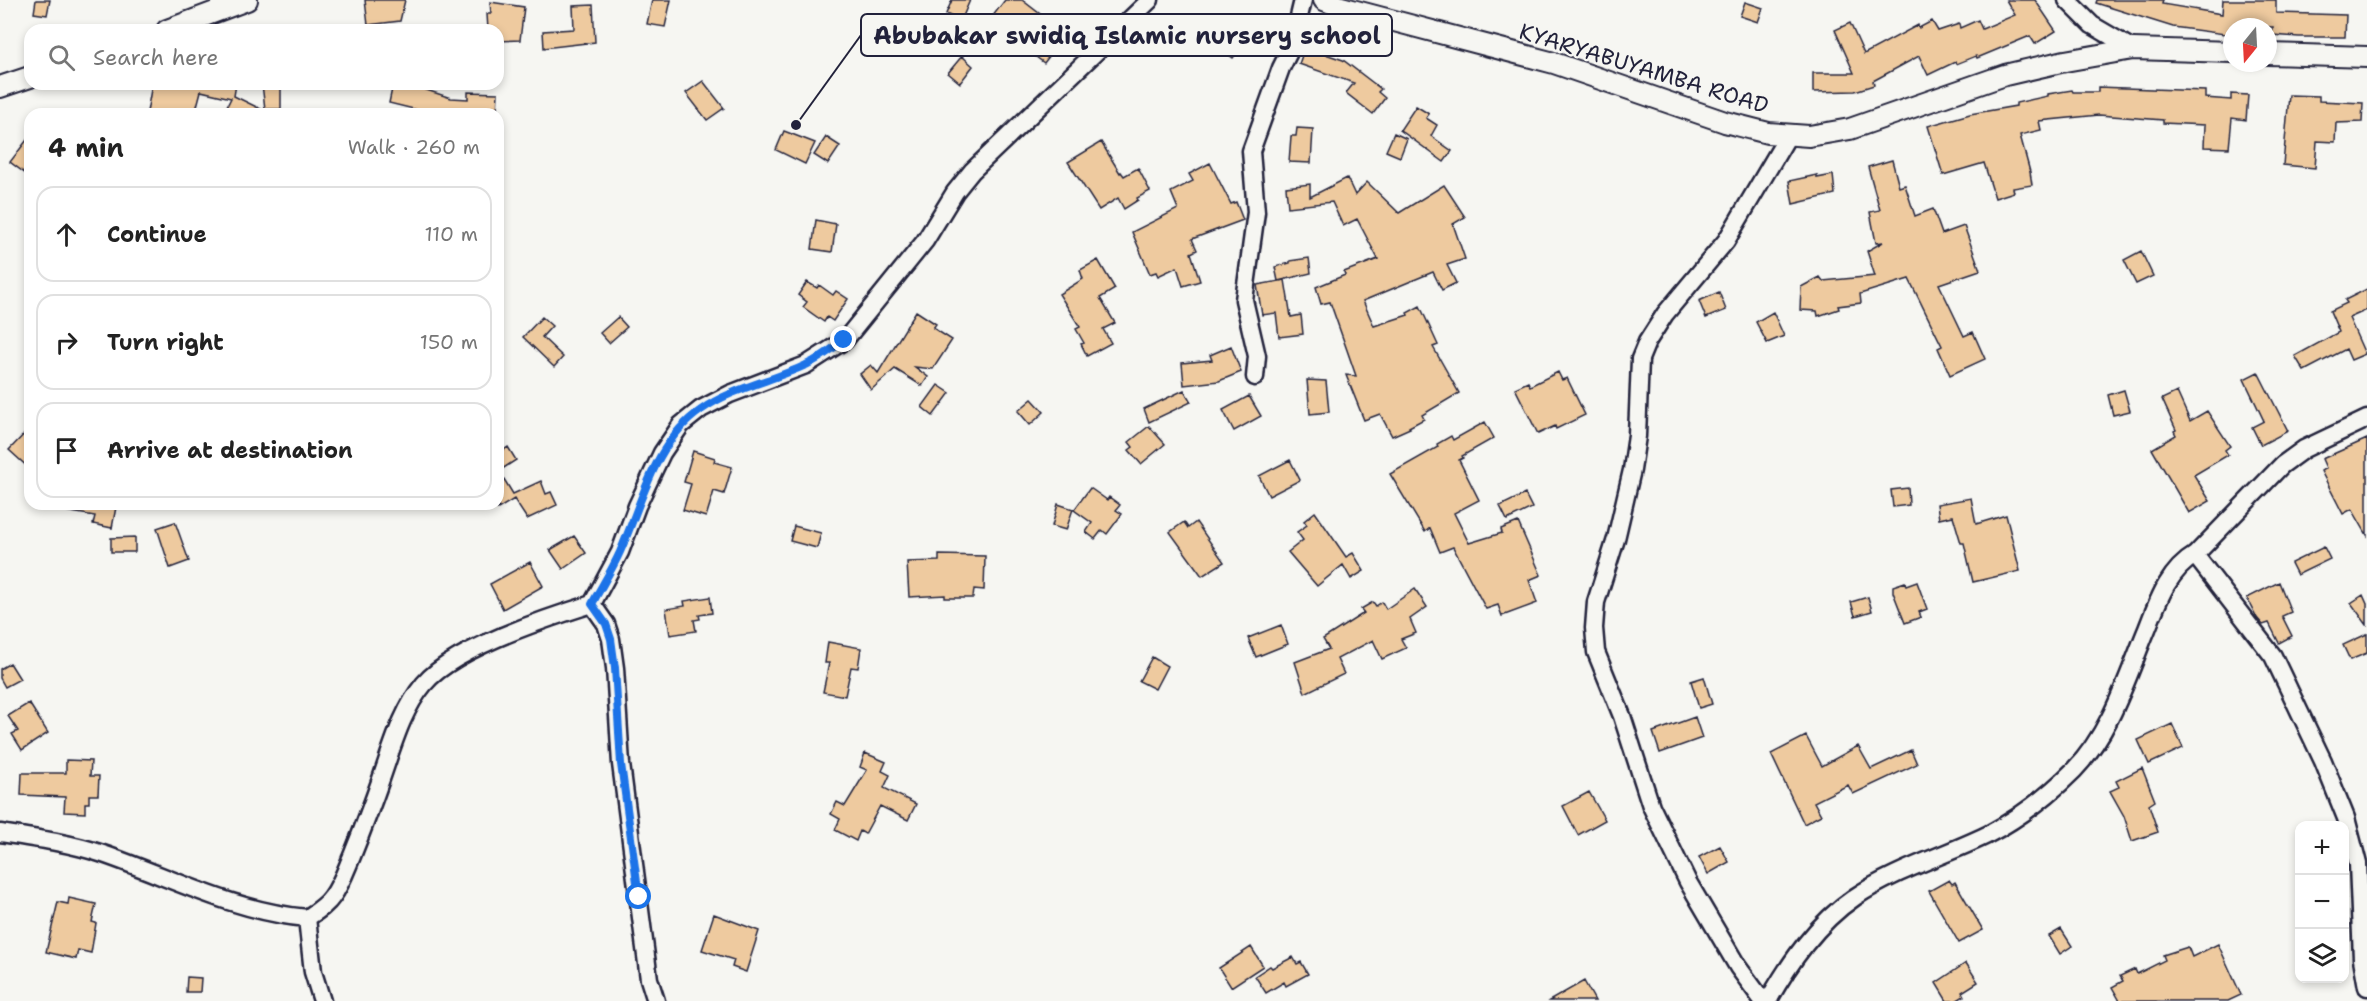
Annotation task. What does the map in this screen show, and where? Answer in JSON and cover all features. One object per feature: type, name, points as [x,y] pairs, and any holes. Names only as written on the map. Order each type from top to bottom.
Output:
[{"type":"street","points":[[183,24],[247,0]]},
{"type":"street","points":[[0,833],[60,843],[101,853],[250,908],[307,918],[332,898],[341,882],[366,822],[392,746],[409,708],[424,684],[447,664],[474,650],[545,619],[592,604],[620,552],[637,506],[662,453],[681,425],[701,409],[730,394],[806,365],[844,340],[925,241],[955,192],[972,171],[1150,0]]},
{"type":"street","points":[[1255,377],[1257,356],[1244,300],[1256,212],[1251,151],[1281,68],[1292,46],[1303,0]]},
{"type":"street","name":"KYARYABUYAMBA ROAD","points":[[1324,0],[1341,7],[1554,63],[1725,122],[1768,132],[1809,136],[1850,129],[2005,75],[2133,49],[2223,52]]},
{"type":"street","points":[[2067,0],[2092,25],[2133,49]]},
{"type":"street","points":[[2277,54],[2367,57]]},
{"type":"street","points":[[0,87],[24,79]]},
{"type":"street","points":[[1763,1001],[1738,967],[1688,882],[1651,806],[1622,716],[1596,652],[1594,628],[1596,602],[1616,539],[1632,470],[1637,436],[1640,359],[1647,342],[1665,314],[1726,241],[1789,134]]},
{"type":"street","points":[[1768,1001],[1787,968],[1816,931],[1855,897],[1893,877],[1988,834],[2028,810],[2074,769],[2105,728],[2169,579],[2183,562],[2195,555],[2282,465],[2304,449],[2367,419]]},
{"type":"street","points":[[2195,555],[2273,656],[2323,761],[2346,818],[2358,864],[2362,959],[2367,987]]},
{"type":"street","points":[[592,604],[606,624],[611,639],[621,764],[649,979],[656,1001]]},
{"type":"street","points":[[307,918],[313,972],[322,1001]]},
{"type":"building","points":[[36,0],[50,0],[47,15],[34,13]]},
{"type":"building","points":[[365,0],[405,0],[400,21],[368,24]]},
{"type":"building","points":[[652,0],[671,0],[665,27],[647,24]]},
{"type":"building","points":[[952,0],[970,0],[961,21],[946,14]]},
{"type":"building","points":[[1005,0],[1022,0],[1066,34],[1044,63],[989,21]]},
{"type":"building","points":[[2006,0],[2035,0],[2056,31],[2035,44],[2030,36],[1977,58],[1976,56],[1956,64],[1955,62],[1928,75],[1919,56],[1873,81],[1874,85],[1855,91],[1813,92],[1813,73],[1854,73],[1835,30],[1850,23],[1864,54],[1918,25],[1919,28],[1932,21],[1938,31],[1959,24],[1960,28],[1978,20],[1982,29],[2015,15]]},
{"type":"building","points":[[2097,0],[2163,0],[2162,4],[2222,14],[2223,0],[2276,0],[2276,13],[2346,15],[2345,37],[2277,35],[2277,18],[2223,18],[2223,34],[2173,27],[2096,3]]},
{"type":"building","points":[[490,2],[524,7],[520,40],[504,41],[504,24],[488,24],[487,14],[491,14]]},
{"type":"building","points":[[1745,2],[1763,8],[1758,22],[1740,16]]},
{"type":"building","points":[[593,5],[595,42],[544,48],[543,31],[574,29],[573,6]]},
{"type":"building","points":[[1220,14],[1250,36],[1233,58],[1204,36]]},
{"type":"building","points":[[1305,47],[1343,60],[1381,89],[1378,92],[1385,98],[1373,114],[1346,93],[1354,83],[1299,64]]},
{"type":"building","points":[[962,56],[973,66],[960,83],[948,73]]},
{"type":"building","points":[[703,81],[724,108],[707,120],[686,93]]},
{"type":"building","points":[[2098,87],[2205,91],[2205,98],[2231,100],[2231,94],[2248,95],[2246,120],[2232,118],[2229,148],[2204,147],[2205,125],[2163,123],[2163,120],[2099,115],[2039,121],[2041,130],[2020,135],[2032,185],[2013,188],[2014,192],[1995,198],[1984,163],[1943,175],[1928,126],[1970,114],[2016,106],[2016,103],[2048,96],[2048,94],[2072,90],[2073,92],[2098,92]]},
{"type":"building","points":[[151,90],[235,90],[234,96],[259,108],[226,108],[231,98],[201,91],[197,108],[148,108]]},
{"type":"building","points":[[263,90],[281,90],[281,108],[265,108]]},
{"type":"building","points":[[392,90],[426,90],[451,98],[468,99],[468,92],[498,93],[497,108],[409,108],[389,103]]},
{"type":"building","points":[[2289,95],[2319,96],[2319,101],[2363,103],[2362,122],[2336,123],[2335,142],[2317,141],[2315,168],[2283,165]]},
{"type":"building","points":[[1416,106],[1429,114],[1426,118],[1437,125],[1431,136],[1452,151],[1444,162],[1400,130]]},
{"type":"building","points":[[1297,128],[1313,129],[1311,163],[1289,162],[1291,136],[1296,136]]},
{"type":"building","points":[[784,131],[815,143],[805,164],[776,150]]},
{"type":"building","points":[[1394,133],[1407,139],[1400,157],[1386,151]]},
{"type":"building","points":[[826,137],[840,146],[828,164],[814,155]]},
{"type":"building","points":[[1101,142],[1120,173],[1124,176],[1138,168],[1150,191],[1124,209],[1118,198],[1099,210],[1068,162]]},
{"type":"building","points":[[24,144],[24,172],[10,162]]},
{"type":"building","points":[[1892,160],[1899,187],[1905,185],[1915,216],[1933,209],[1942,234],[1964,226],[1980,270],[1939,284],[1964,336],[1973,332],[1985,359],[1950,375],[1938,348],[1942,346],[1909,279],[1860,294],[1861,303],[1838,306],[1839,309],[1818,316],[1817,311],[1800,310],[1801,287],[1820,277],[1823,281],[1875,276],[1867,251],[1883,242],[1876,243],[1870,212],[1880,210],[1868,167]]},
{"type":"building","points":[[1210,163],[1231,204],[1236,202],[1243,220],[1192,239],[1197,250],[1191,253],[1200,281],[1183,286],[1177,267],[1158,276],[1156,272],[1150,274],[1132,232],[1178,209],[1171,192],[1193,181],[1189,174]]},
{"type":"building","points":[[1817,175],[1817,178],[1833,175],[1835,194],[1793,204],[1789,181]]},
{"type":"building","points":[[1347,178],[1355,195],[1367,182],[1399,213],[1444,185],[1465,217],[1453,224],[1465,259],[1447,265],[1456,283],[1442,290],[1433,272],[1363,301],[1374,326],[1408,315],[1407,313],[1420,306],[1438,345],[1433,347],[1459,393],[1422,415],[1424,419],[1410,428],[1392,436],[1380,414],[1364,420],[1346,375],[1356,376],[1330,302],[1321,304],[1316,287],[1345,275],[1344,272],[1378,259],[1357,219],[1343,226],[1332,202],[1288,207],[1286,187],[1310,184],[1310,197]]},
{"type":"building","points":[[816,220],[836,224],[832,252],[812,249]]},
{"type":"building","points":[[2141,251],[2153,276],[2136,284],[2124,260]]},
{"type":"building","points":[[1309,258],[1311,273],[1278,281],[1275,267],[1290,263],[1290,261]]},
{"type":"building","points":[[1098,260],[1115,289],[1100,298],[1115,323],[1103,329],[1111,343],[1087,356],[1081,344],[1084,343],[1076,329],[1080,327],[1059,294],[1083,279],[1080,270]]},
{"type":"building","points":[[1285,280],[1291,317],[1301,315],[1303,334],[1279,337],[1276,313],[1262,315],[1257,285]]},
{"type":"building","points":[[807,282],[817,288],[819,285],[833,295],[836,291],[848,299],[833,321],[827,317],[824,322],[803,307],[807,302],[798,295]]},
{"type":"building","points":[[2367,289],[2367,310],[2349,318],[2365,354],[2351,360],[2346,349],[2304,371],[2295,356],[2339,332],[2330,311],[2347,303],[2345,300]]},
{"type":"building","points":[[1719,292],[1726,310],[1706,318],[1699,301]]},
{"type":"building","points":[[916,311],[936,324],[933,328],[952,340],[933,369],[915,367],[928,377],[922,386],[895,369],[871,390],[860,374],[871,365],[878,373]]},
{"type":"building","points":[[1773,312],[1784,336],[1767,343],[1756,322]]},
{"type":"building","points":[[542,317],[552,326],[542,337],[563,357],[554,367],[523,337]]},
{"type":"building","points":[[618,317],[627,327],[609,343],[600,333]]},
{"type":"building","points":[[1231,346],[1241,372],[1219,381],[1184,385],[1182,363],[1212,360],[1210,355]]},
{"type":"building","points":[[1558,372],[1562,380],[1567,378],[1585,415],[1556,429],[1555,426],[1538,434],[1515,388],[1528,382],[1530,386]]},
{"type":"building","points":[[2258,372],[2288,431],[2261,445],[2252,427],[2264,421],[2244,379]]},
{"type":"building","points":[[1307,380],[1326,381],[1329,412],[1310,414]]},
{"type":"building","points":[[938,385],[950,393],[933,416],[922,407]]},
{"type":"building","points":[[1184,390],[1191,402],[1149,422],[1144,409]]},
{"type":"building","points":[[2124,390],[2130,411],[2113,415],[2108,395]]},
{"type":"building","points":[[2177,392],[2190,421],[2207,411],[2230,446],[2225,450],[2228,455],[2194,475],[2210,501],[2189,513],[2152,449],[2176,435],[2174,431],[2176,430],[2162,399]]},
{"type":"building","points":[[1249,396],[1261,416],[1234,431],[1223,410]]},
{"type":"building","points":[[1032,399],[1044,412],[1030,425],[1018,411]]},
{"type":"building","points":[[1485,422],[1494,438],[1459,460],[1479,500],[1454,513],[1469,543],[1502,533],[1501,529],[1518,522],[1541,575],[1529,580],[1537,603],[1502,616],[1498,605],[1486,609],[1453,547],[1440,552],[1430,528],[1425,532],[1390,474],[1438,447],[1437,444],[1451,436],[1453,440]]},
{"type":"building","points":[[1149,426],[1165,444],[1141,464],[1129,450],[1133,447],[1129,442]]},
{"type":"building","points":[[24,434],[24,464],[9,450]]},
{"type":"building","points":[[2367,439],[2367,535],[2352,509],[2343,514],[2321,471],[2326,468],[2322,459]]},
{"type":"building","points":[[508,447],[516,460],[504,468],[504,450]]},
{"type":"building","points":[[693,451],[715,458],[714,462],[732,467],[724,494],[714,491],[706,517],[683,510],[691,484],[684,482]]},
{"type":"building","points":[[1290,460],[1300,480],[1269,496],[1259,476]]},
{"type":"building","points":[[504,479],[513,494],[541,481],[546,494],[551,492],[557,505],[527,519],[514,499],[504,505]]},
{"type":"building","points":[[1090,488],[1107,500],[1109,497],[1120,505],[1116,510],[1122,514],[1107,534],[1102,530],[1095,539],[1086,532],[1092,523],[1074,510]]},
{"type":"building","points":[[1908,488],[1909,505],[1893,507],[1891,490]]},
{"type":"building","points":[[1525,494],[1532,508],[1507,520],[1500,506]]},
{"type":"building","points":[[1971,498],[1976,524],[2006,515],[2020,571],[1973,582],[1964,543],[1961,543],[1953,516],[1939,519],[1937,504]]},
{"type":"building","points":[[1058,504],[1073,509],[1066,530],[1052,526]]},
{"type":"building","points":[[115,510],[112,528],[93,524],[95,516],[66,511]]},
{"type":"building","points":[[1315,512],[1346,557],[1353,553],[1364,571],[1351,579],[1343,565],[1317,586],[1288,552],[1303,540],[1297,532],[1307,525],[1304,521]]},
{"type":"building","points":[[175,522],[189,561],[170,568],[157,528]]},
{"type":"building","points":[[1184,522],[1188,528],[1196,522],[1224,562],[1202,576],[1170,532]]},
{"type":"building","points":[[794,526],[821,533],[817,548],[790,541]]},
{"type":"building","points":[[574,536],[586,553],[563,569],[550,550]]},
{"type":"building","points":[[135,537],[135,552],[111,552],[111,538]]},
{"type":"building","points":[[2324,547],[2330,559],[2297,575],[2291,563]]},
{"type":"building","points":[[939,555],[985,556],[984,590],[974,589],[973,598],[945,598],[945,595],[909,597],[907,562],[939,561]]},
{"type":"building","points":[[530,562],[543,586],[503,609],[490,584]]},
{"type":"building","points":[[1905,582],[1906,586],[1917,582],[1927,609],[1919,612],[1921,617],[1905,623],[1893,592],[1893,586]]},
{"type":"building","points":[[2279,582],[2291,612],[2282,616],[2292,636],[2279,643],[2269,623],[2263,625],[2257,618],[2247,598]]},
{"type":"building","points":[[1415,589],[1427,607],[1410,619],[1416,633],[1401,639],[1406,648],[1382,659],[1373,640],[1337,659],[1344,674],[1305,693],[1295,662],[1329,649],[1323,639],[1364,613],[1361,609],[1373,602],[1376,606],[1382,602],[1386,609]]},
{"type":"building","points":[[2363,595],[2367,604],[2367,625],[2351,603]]},
{"type":"building","points":[[710,597],[712,613],[699,615],[700,619],[694,620],[696,631],[670,635],[666,609],[685,606],[684,601]]},
{"type":"building","points":[[1868,597],[1872,611],[1855,616],[1851,602]]},
{"type":"building","points":[[1281,625],[1288,644],[1256,657],[1248,638]]},
{"type":"building","points":[[2367,634],[2367,653],[2350,660],[2343,645]]},
{"type":"building","points":[[828,642],[861,648],[858,668],[851,667],[845,696],[823,692],[829,663],[825,663]]},
{"type":"building","points":[[1152,657],[1167,666],[1155,689],[1139,681]]},
{"type":"building","points":[[10,663],[20,679],[5,687],[0,678],[0,669]]},
{"type":"building","points":[[1704,677],[1712,704],[1699,708],[1691,681]]},
{"type":"building","points":[[29,703],[48,733],[22,750],[12,734],[18,731],[8,716]]},
{"type":"building","points":[[1695,717],[1702,738],[1660,753],[1653,732]]},
{"type":"building","points":[[2172,724],[2183,748],[2149,764],[2138,740]]},
{"type":"building","points":[[1806,736],[1822,766],[1858,746],[1871,769],[1911,750],[1917,764],[1853,794],[1848,785],[1814,802],[1821,815],[1804,824],[1771,754]]},
{"type":"building","points":[[865,753],[886,762],[882,771],[890,775],[884,788],[916,804],[908,820],[880,806],[865,834],[860,831],[856,841],[835,830],[840,819],[831,814],[837,802],[845,806],[867,770],[860,767]]},
{"type":"building","points":[[66,760],[91,761],[90,776],[99,776],[98,795],[89,795],[89,803],[85,803],[85,813],[64,812],[65,797],[21,795],[22,773],[66,773]]},
{"type":"building","points":[[2142,768],[2155,801],[2149,805],[2158,832],[2132,841],[2124,816],[2110,791],[2119,787],[2116,781]]},
{"type":"building","points":[[1589,792],[1605,820],[1578,835],[1563,806]]},
{"type":"building","points":[[1720,846],[1729,862],[1708,874],[1699,857]]},
{"type":"building","points":[[1949,880],[1952,884],[1955,882],[1983,930],[1959,943],[1929,891]]},
{"type":"building","points":[[69,898],[96,904],[92,922],[96,923],[91,953],[78,950],[76,959],[46,952],[58,902],[68,904]]},
{"type":"building","points":[[714,914],[759,931],[746,972],[732,967],[734,960],[702,950]]},
{"type":"building","points":[[2061,929],[2072,946],[2060,954],[2049,936]]},
{"type":"building","points":[[2218,944],[2241,995],[2228,1001],[2120,1001],[2112,987],[2123,981],[2120,976],[2135,969],[2137,974],[2165,960],[2163,955],[2188,947],[2192,957]]},
{"type":"building","points":[[1251,947],[1263,966],[1231,987],[1219,968]]},
{"type":"building","points":[[1293,957],[1297,964],[1301,962],[1308,974],[1286,986],[1284,982],[1266,993],[1255,976],[1270,966],[1272,968]]},
{"type":"building","points":[[1966,963],[1978,982],[1962,992],[1964,996],[1956,1001],[1947,1001],[1936,983]]},
{"type":"building","points":[[187,977],[201,978],[200,992],[186,992]]},
{"type":"building","points":[[1584,981],[1595,1001],[1549,1001]]},
{"type":"place","name":"Abubakar swidiq Islamic nursery school","points":[[796,125]]},
{"type":"route","points":[[639,897],[621,764],[611,639],[606,624],[592,604],[620,552],[637,506],[662,453],[681,425],[701,409],[730,394],[806,365],[825,355],[844,340]]}]
